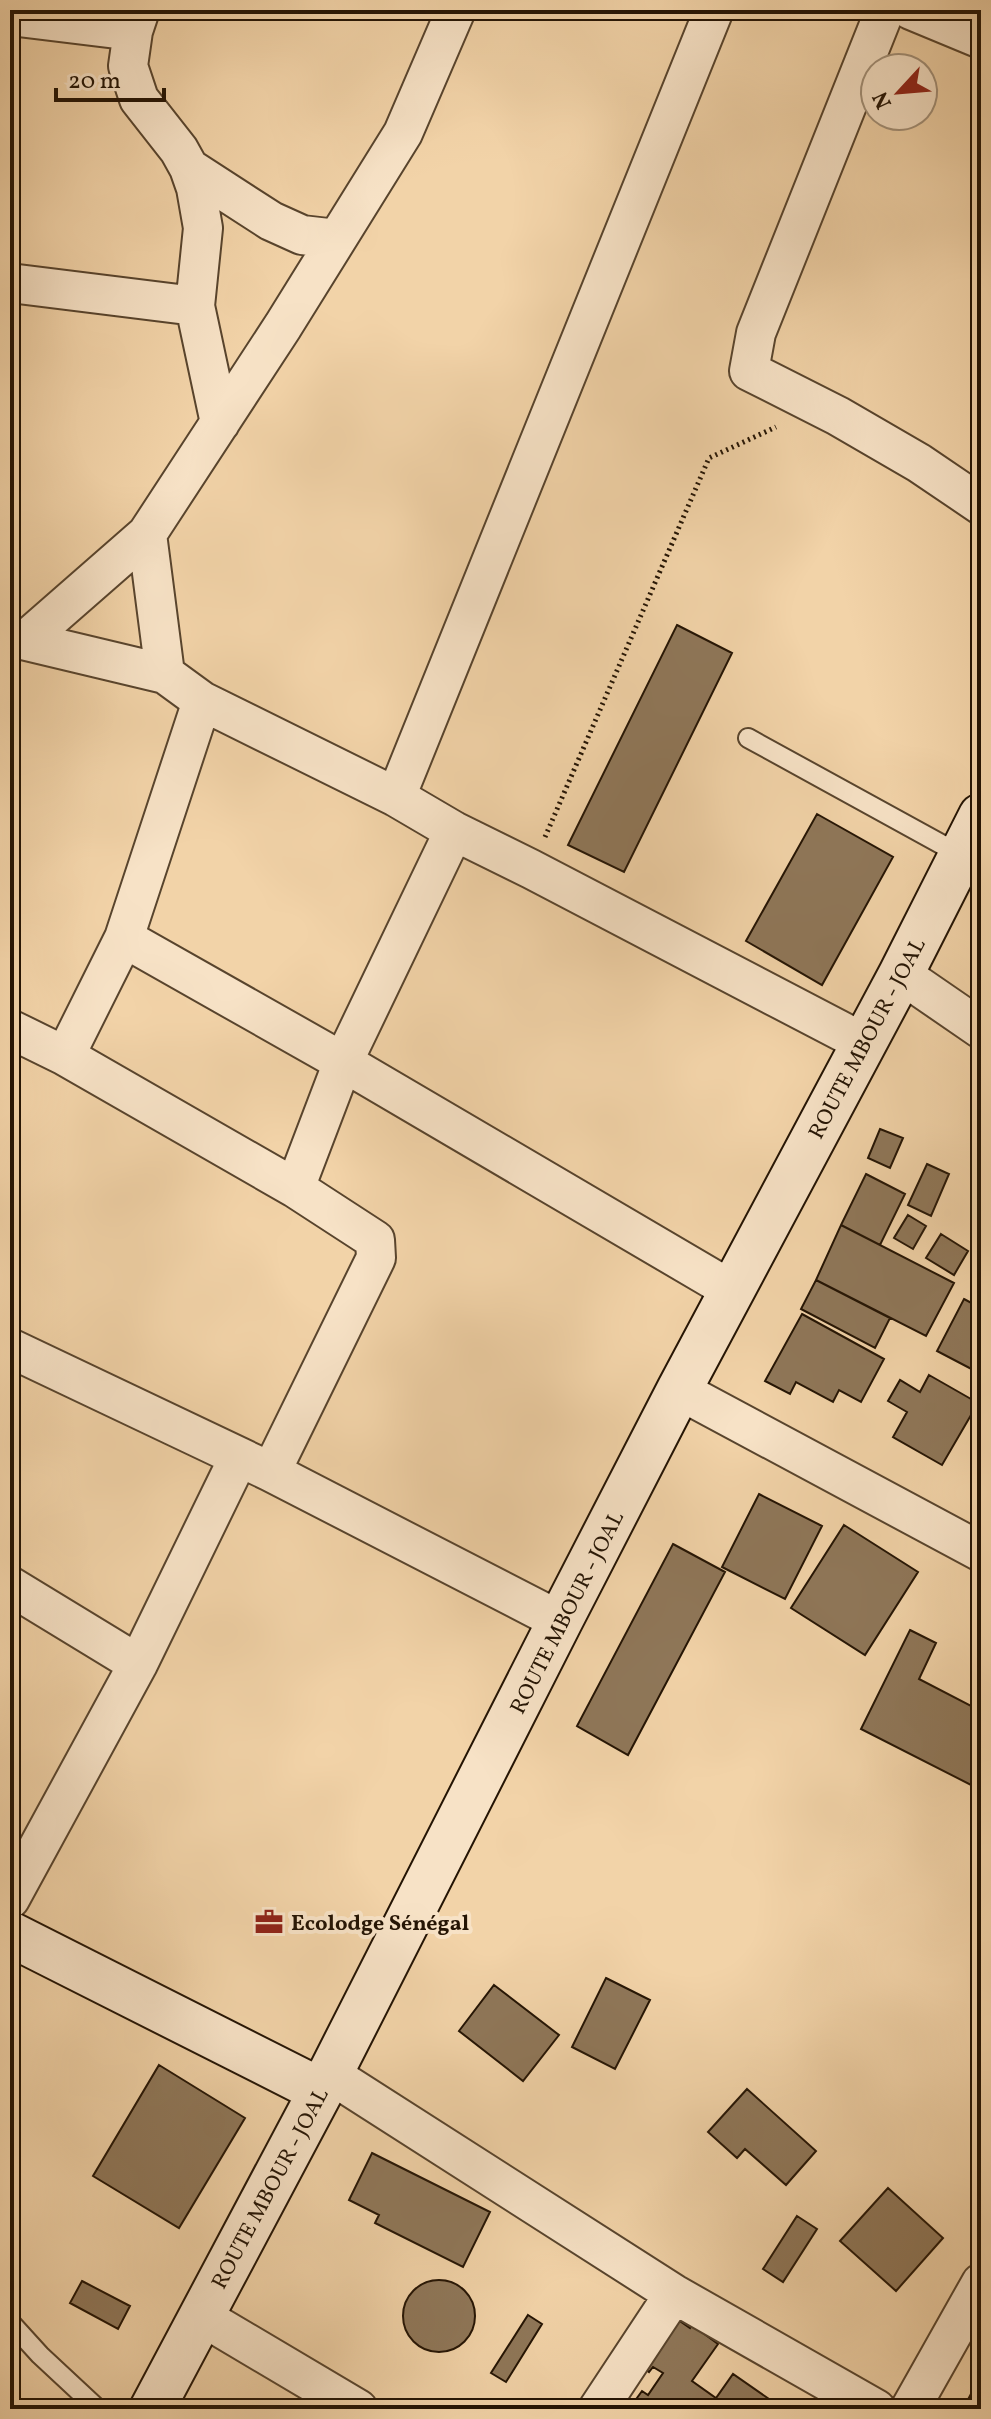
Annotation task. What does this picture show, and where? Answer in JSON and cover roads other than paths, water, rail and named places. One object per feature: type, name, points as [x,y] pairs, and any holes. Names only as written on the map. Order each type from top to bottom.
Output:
[{"type":"main road","name":"ROUTE MBOUR - JOAL","points":[[152,2409],[326,2082],[679,1390],[901,974],[981,816]]},
{"type":"main road","points":[[10,1934],[326,2082]]},
{"type":"street","points":[[18,638],[147,534],[403,133],[456,10]]},
{"type":"street","points":[[396,797],[714,10]]},
{"type":"street","points":[[885,10],[756,333],[749,371],[838,416],[919,463],[981,505]]},
{"type":"street","points":[[911,10],[981,39]]},
{"type":"street","points":[[10,16],[137,21],[128,66],[139,99],[179,150],[196,188],[203,228],[195,306],[220,423]]},
{"type":"street","points":[[189,168],[271,221],[302,235],[337,239]]},
{"type":"street","points":[[10,283],[195,306]]},
{"type":"street","points":[[147,534],[165,674]]},
{"type":"street","points":[[18,638],[165,674],[202,701],[396,797],[454,831],[864,1043]]},
{"type":"street","points":[[65,1056],[124,938],[202,701]]},
{"type":"street","points":[[295,1188],[343,1062],[454,831]]},
{"type":"street","points":[[124,938],[343,1062],[733,1291]]},
{"type":"street","points":[[901,974],[981,1029]]},
{"type":"street","points":[[10,1029],[65,1056],[295,1188],[375,1240],[376,1258],[138,1664],[10,1899]]},
{"type":"street","points":[[10,1348],[255,1464],[560,1621]]},
{"type":"street","points":[[679,1390],[981,1552]]},
{"type":"street","points":[[10,1586],[138,1664]]},
{"type":"street","points":[[326,2082],[674,2294],[876,2409]]},
{"type":"street","points":[[910,2409],[981,2283]]},
{"type":"street","points":[[598,2409],[674,2294]]},
{"type":"street","points":[[201,2316],[358,2409]]},
{"type":"lane","points":[[748,738],[961,855]]},
{"type":"lane","points":[[10,2322],[98,2409]]},
{"type":"place","name":"Ecolodge Sénégal","points":[[269,1922]]}]
